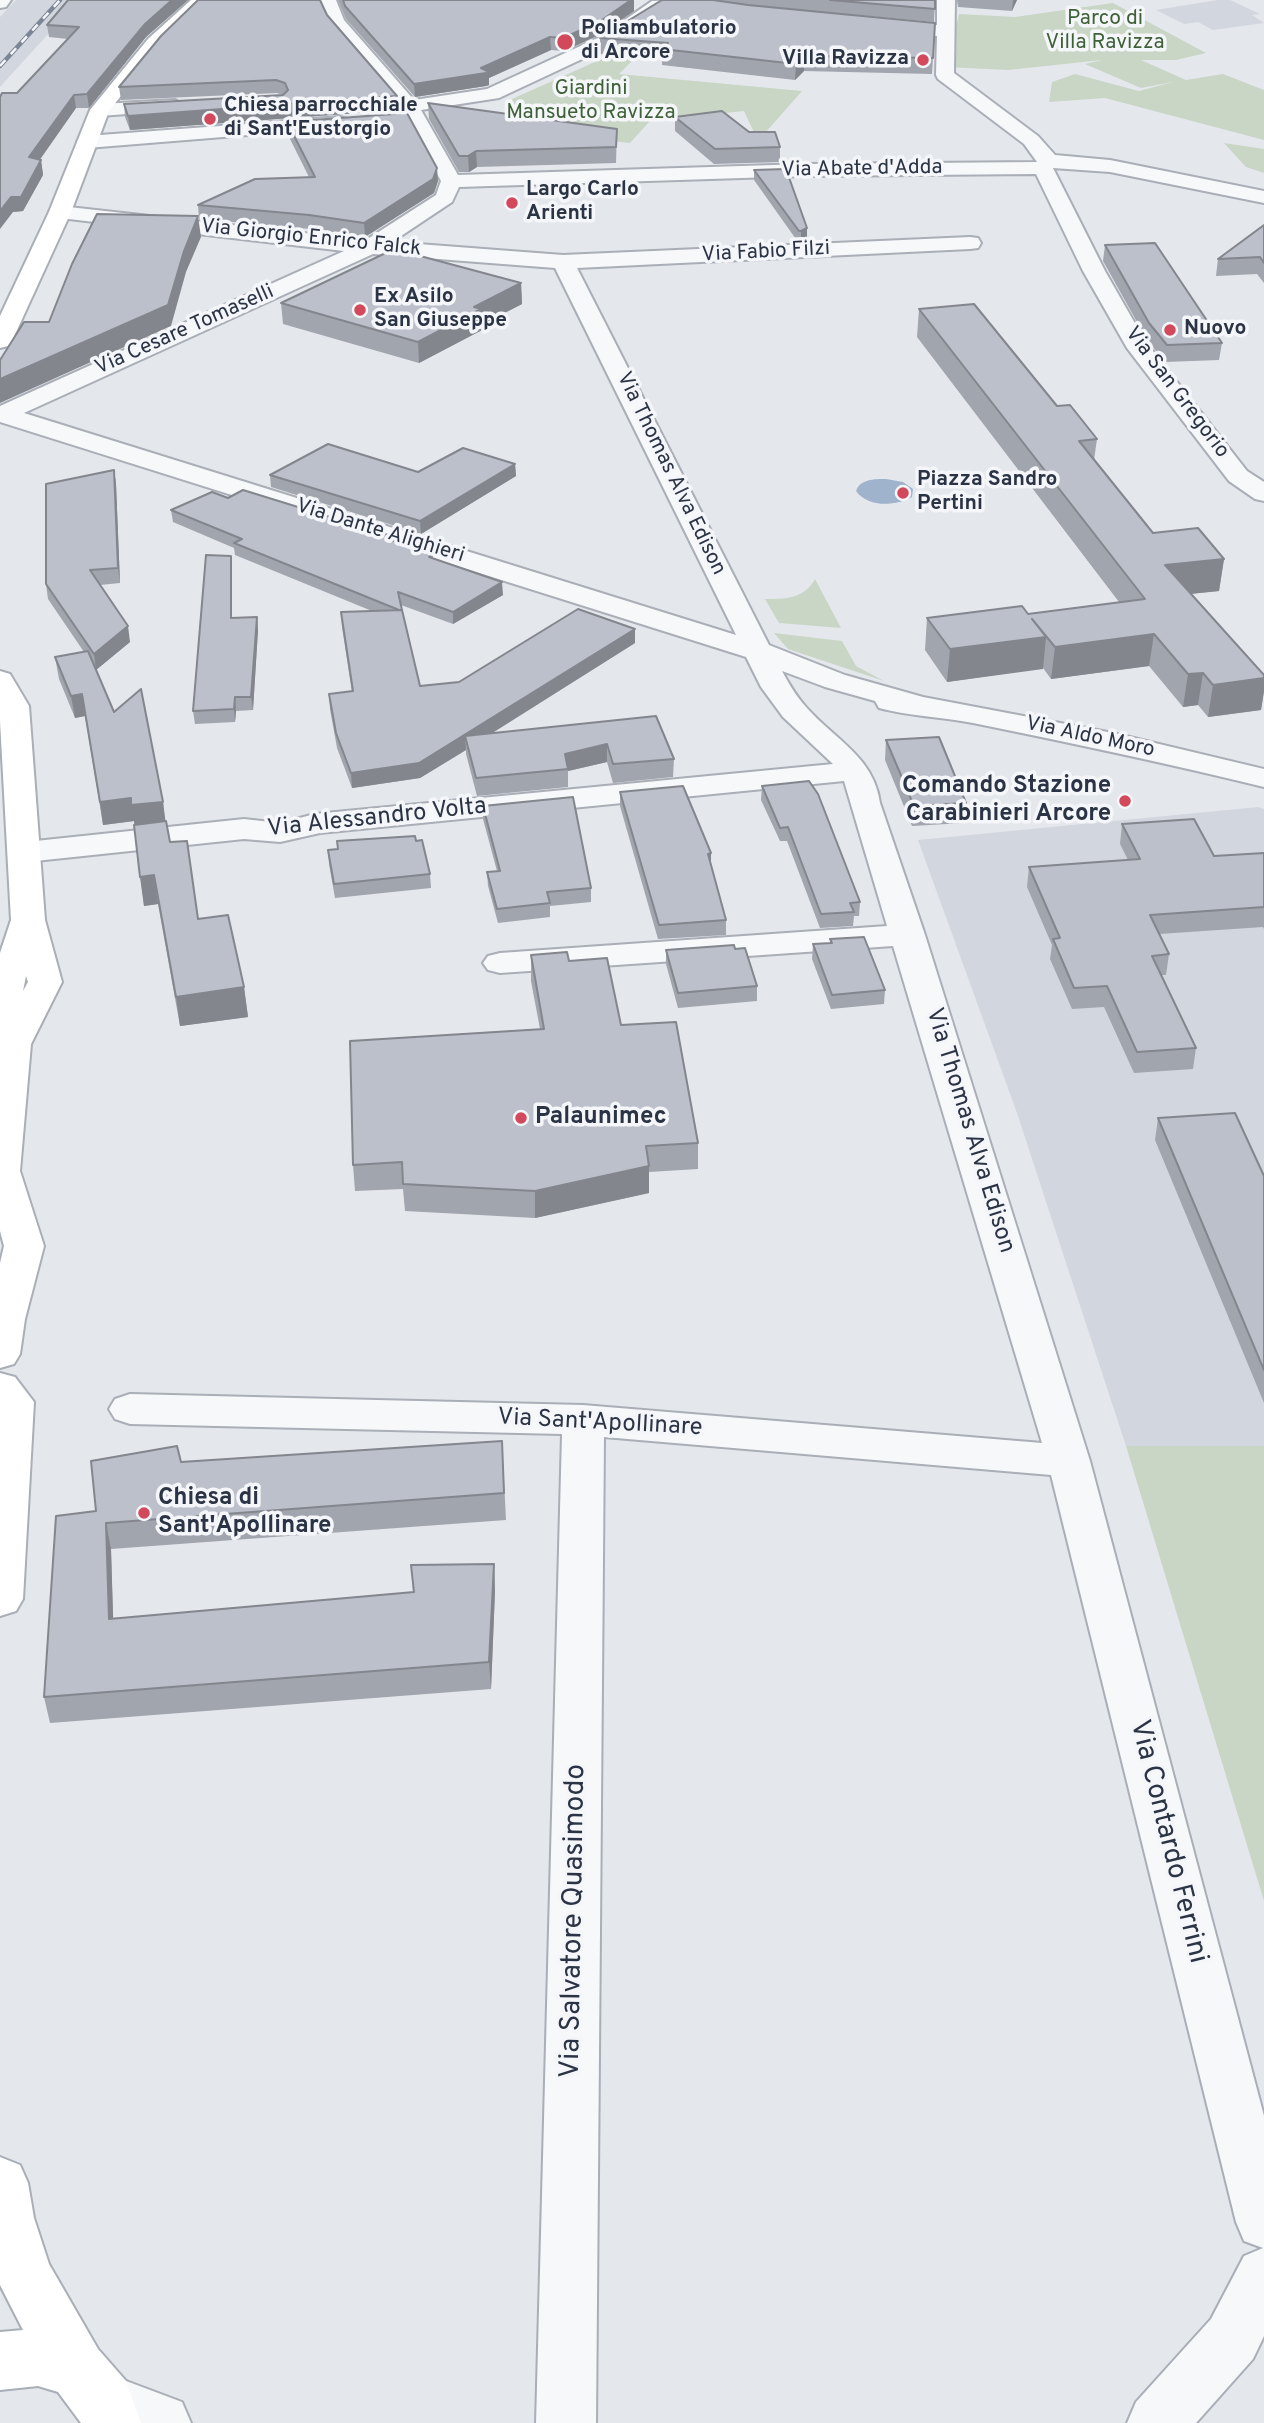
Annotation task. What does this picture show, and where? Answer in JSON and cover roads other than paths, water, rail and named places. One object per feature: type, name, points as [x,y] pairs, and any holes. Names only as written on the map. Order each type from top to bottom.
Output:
[{"type":"main road","points":[[0,341],[60,212],[100,110],[154,43],[201,0]]},
{"type":"main road","points":[[0,680],[14,706],[26,852],[28,920],[45,982],[13,1044],[3,1112],[1,1178],[24,1246],[2,1324]]},
{"type":"main road","points":[[0,1387],[12,1402],[0,1599]]},
{"type":"main road","points":[[0,2183],[6,2218],[24,2276],[97,2398]]},
{"type":"main road","points":[[0,2361],[38,2357],[97,2398]]},
{"type":"street","points":[[327,0],[336,22],[406,114],[452,181]]},
{"type":"street","points":[[868,24],[944,32],[946,0]]},
{"type":"street","points":[[633,2],[670,2]]},
{"type":"street","points":[[406,114],[512,86],[606,41],[670,2]]},
{"type":"street","name":"Via San Gregorio","points":[[944,32],[944,75],[1031,140],[1046,164],[1094,271],[1135,343],[1238,475],[1264,494]]},
{"type":"street","points":[[100,110],[196,106]]},
{"type":"street","points":[[87,142],[357,122]]},
{"type":"street","name":"Via Abate d'Adda","points":[[452,181],[1046,164],[1110,166],[1264,197]]},
{"type":"street","name":"Via Cesare Tomaselli","points":[[1,414],[370,247],[445,198],[452,181]]},
{"type":"street","name":"Via Giorgio Enrico Falck","points":[[60,212],[370,247],[563,262]]},
{"type":"street","name":"Via Fabio Filzi","points":[[563,262],[970,243]]},
{"type":"street","name":"Via Thomas Alva Edison","points":[[563,262],[776,687],[796,714],[816,731],[847,783],[908,935],[1069,1461]]},
{"type":"street","name":"Via Dante Alighieri","points":[[1,414],[758,650]]},
{"type":"street","name":"Via Aldo Moro","points":[[758,650],[835,681],[915,704],[1204,762],[1264,778]]},
{"type":"street","name":"Via Thomas Alva Edison","points":[[776,687],[779,722],[798,751],[847,783]]},
{"type":"street","name":"Via Aldo Moro","points":[[776,687],[915,704]]},
{"type":"street","points":[[816,731],[815,716],[824,705],[846,697]]},
{"type":"street","name":"Via Alessandro Volta","points":[[26,852],[244,829],[266,835],[292,833],[315,824],[847,783]]},
{"type":"street","points":[[500,963],[908,935]]},
{"type":"street","name":"Via Sant'Apollinare","points":[[130,1409],[583,1420],[1069,1461]]},
{"type":"street","name":"Via Salvatore Quasimodo","points":[[566,2423],[583,1420]]},
{"type":"street","name":"Via Contardo Ferrini","points":[[1069,1461],[1264,2222]]},
{"type":"street","points":[[1157,2423],[1232,2339],[1264,2275]]},
{"type":"street","points":[[97,2398],[161,2423]]},
{"type":"water","points":[[886,479],[903,482],[913,489],[912,497],[882,504],[861,497],[856,491],[864,482]]},
{"type":"railway","points":[[0,66],[60,0]]},
{"type":"place","name":"Poliambulatorio di Arcore","points":[[565,42]]},
{"type":"place","name":"Villa Ravizza","points":[[923,60]]},
{"type":"place","name":"Chiesa parrocchiale di Sant'Eustorgio","points":[[210,119]]},
{"type":"place","name":"Largo Carlo Arienti","points":[[512,203]]},
{"type":"place","name":"Ex Asilo San Giuseppe","points":[[360,310]]},
{"type":"place","name":"Nuovo","points":[[1170,330]]},
{"type":"place","name":"Piazza Sandro Pertini","points":[[903,493]]},
{"type":"place","name":"Comando Stazione Carabinieri Arcore","points":[[1125,801]]},
{"type":"place","name":"Palaunimec","points":[[521,1118]]},
{"type":"place","name":"Chiesa di Sant'Apollinare","points":[[144,1513]]},
{"type":"park label","name":"Parco di Villa Ravizza","points":[[1105,32]]},
{"type":"park label","name":"Giardini Mansueto Ravizza","points":[[591,102]]}]
